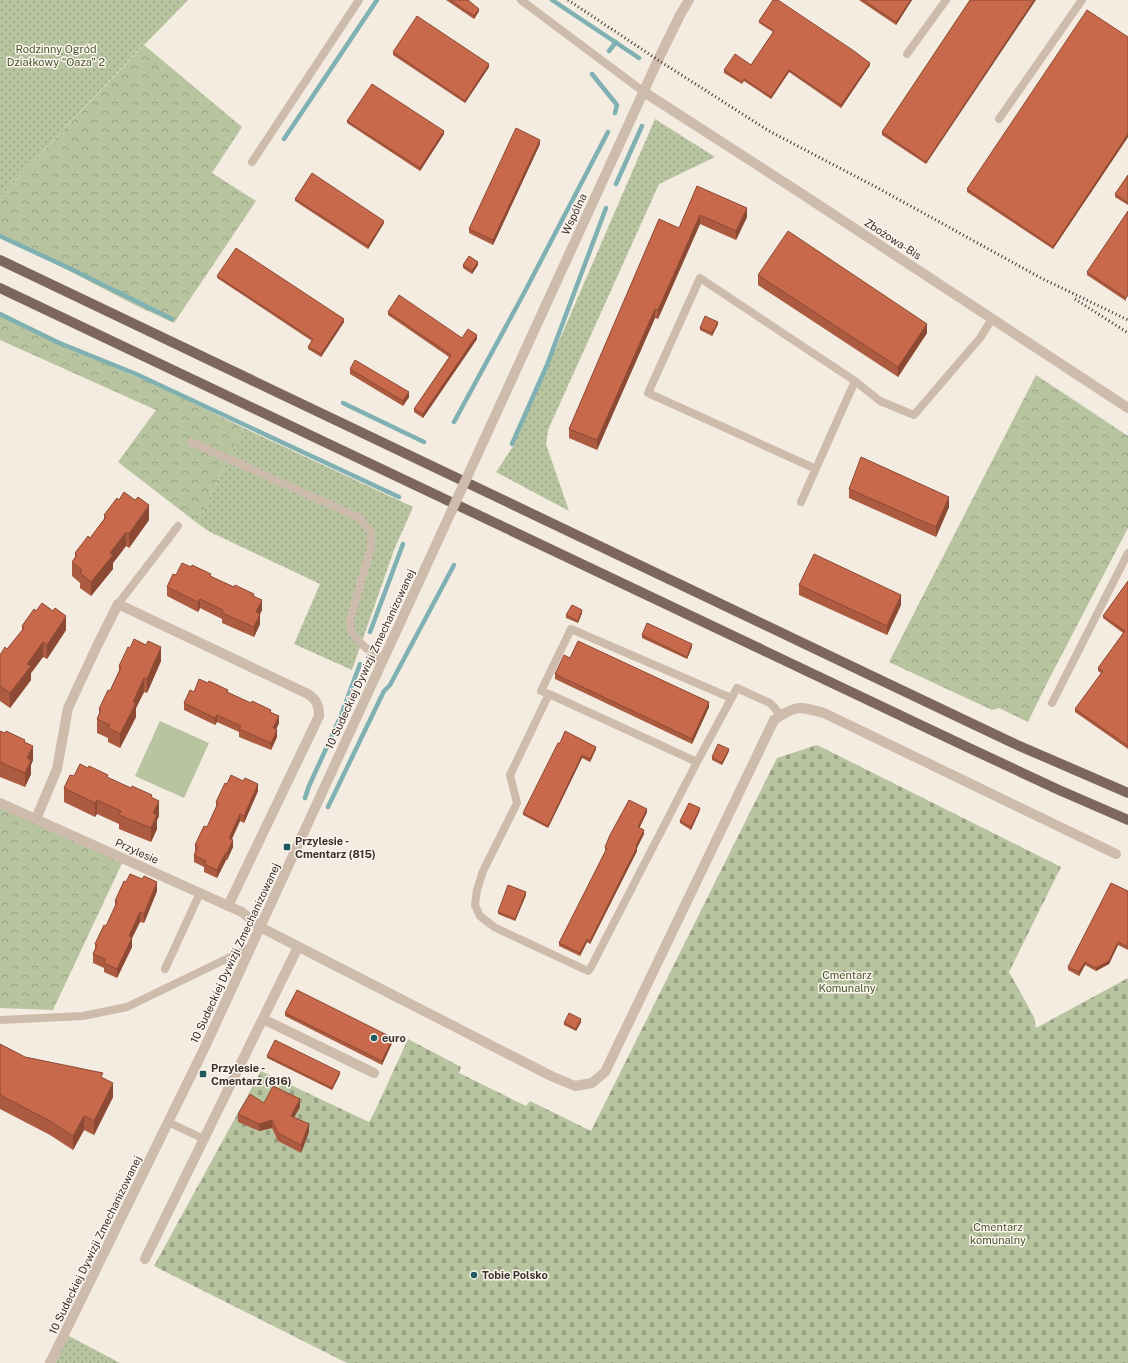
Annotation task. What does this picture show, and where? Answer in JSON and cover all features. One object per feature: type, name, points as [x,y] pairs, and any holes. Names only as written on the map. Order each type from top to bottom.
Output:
[{"type":"main road","points":[[0,260],[1015,744],[1128,793]]},
{"type":"main road","points":[[0,288],[966,747],[1128,820]]},
{"type":"street","name":"Wspólna","points":[[484,440],[670,36],[690,0]]},
{"type":"street","name":"Zbożowa-Bis","points":[[644,92],[1128,408]]},
{"type":"street","name":"10 Sudeckiej Dywizji Zmechanizowanej","points":[[50,1363],[207,1044],[484,440]]},
{"type":"street","points":[[36,819],[57,769],[68,708],[118,604],[308,694],[317,702],[320,716],[228,906]]},
{"type":"street","points":[[781,715],[794,708],[806,708],[824,713],[1116,854]]},
{"type":"street","name":"Przylesie","points":[[0,803],[242,912],[260,927],[298,947],[551,1076],[575,1086],[592,1083],[605,1072],[774,720],[781,715]]},
{"type":"street","points":[[145,1259],[298,947]]},
{"type":"street","points":[[263,1019],[374,1073]]},
{"type":"lane","points":[[252,162],[358,0]]},
{"type":"lane","points":[[521,0],[644,92]]},
{"type":"lane","points":[[908,54],[946,0]]},
{"type":"lane","points":[[999,118],[1082,0]]},
{"type":"lane","points":[[816,469],[648,393],[700,278],[855,381],[880,401],[914,415],[980,338],[992,318]]},
{"type":"lane","points":[[801,502],[855,381]]},
{"type":"lane","points":[[190,442],[360,518],[371,532],[371,548],[350,619],[350,629],[371,653],[383,660]]},
{"type":"lane","points":[[118,604],[178,526]]},
{"type":"lane","points":[[1052,703],[1128,553]]},
{"type":"lane","points":[[697,762],[541,691],[571,628],[731,698]]},
{"type":"lane","points":[[549,694],[510,775],[517,803],[483,871],[477,890],[475,905],[480,916],[494,927],[588,971],[737,688],[770,703],[781,715]]},
{"type":"lane","points":[[165,969],[200,893]]},
{"type":"lane","points":[[0,1020],[83,1016],[127,1007],[251,947]]},
{"type":"lane","points":[[168,1122],[204,1139]]},
{"type":"green space","name":"Rodzinny Ogród Działkowy \"Oaza\" 2","points":[[0,0],[188,0],[0,197]]},
{"type":"green space","points":[[144,45],[242,127],[212,173],[256,201],[174,323],[135,305],[0,235],[0,197]]},
{"type":"green space","points":[[655,119],[715,157],[659,184],[548,430],[546,444],[569,511],[496,472],[514,445]]},
{"type":"green space","points":[[0,312],[244,428],[197,523],[118,462],[156,410],[0,340]]},
{"type":"green space","points":[[1036,375],[1128,436],[1128,528],[1028,722],[999,708],[992,710],[889,662]]},
{"type":"green space","points":[[244,428],[413,507],[394,550],[352,670],[294,644],[320,584],[210,532],[197,523]]},
{"type":"green space","points":[[160,721],[209,743],[184,798],[135,776]]},
{"type":"green space","name":"Cmentarz Komunalny","points":[[817,745],[1061,867],[1009,972],[1034,1017],[1036,1028],[1128,978],[1128,1363],[347,1363],[154,1266],[261,1071],[369,1122],[408,1039],[461,1067],[459,1073],[526,1106],[530,1101],[591,1131],[777,758]]},
{"type":"green space","points":[[0,803],[124,859],[53,1010],[0,1008]]},
{"type":"green space","points":[[65,1334],[120,1363],[50,1363]]},
{"type":"building","points":[[450,0],[468,0],[479,9],[474,16]]},
{"type":"building","points":[[773,0],[778,0],[870,63],[841,105],[789,70],[771,97],[744,79],[742,82],[724,70],[735,54],[751,65],[774,31],[759,21]]},
{"type":"building","points":[[863,0],[911,0],[896,22]]},
{"type":"building","points":[[970,0],[1034,0],[926,162],[882,132]]},
{"type":"building","points":[[1087,10],[1128,37],[1128,134],[1053,247],[967,189]]},
{"type":"building","points":[[417,16],[489,64],[465,101],[393,52]]},
{"type":"building","points":[[372,84],[444,131],[420,168],[347,121]]},
{"type":"building","points":[[516,128],[540,140],[493,240],[469,229]]},
{"type":"building","points":[[312,173],[384,221],[368,246],[295,199]]},
{"type":"building","points":[[1128,175],[1128,203],[1115,194]]},
{"type":"building","points":[[697,186],[747,208],[736,231],[700,215],[658,310],[655,309],[597,440],[569,429],[659,219],[679,228]]},
{"type":"building","points":[[1128,211],[1128,295],[1126,298],[1087,272]]},
{"type":"building","points":[[788,231],[927,324],[898,367],[758,275]]},
{"type":"building","points":[[236,248],[344,319],[321,354],[308,347],[313,339],[217,276]]},
{"type":"building","points":[[469,256],[478,262],[472,271],[463,265]]},
{"type":"building","points":[[399,295],[462,338],[468,329],[477,335],[423,414],[414,409],[451,355],[388,312]]},
{"type":"building","points":[[705,316],[718,322],[712,333],[700,328]]},
{"type":"building","points":[[355,360],[409,392],[403,401],[350,369]]},
{"type":"building","points":[[861,457],[949,497],[936,527],[849,489]]},
{"type":"building","points":[[124,492],[135,500],[138,497],[149,505],[129,534],[126,532],[110,553],[113,555],[91,582],[80,573],[82,570],[72,562],[77,555],[75,553],[88,536],[90,538],[106,517],[104,515],[117,498],[119,500]]},
{"type":"building","points":[[814,554],[901,595],[887,626],[799,585]]},
{"type":"building","points":[[182,563],[191,567],[192,565],[211,574],[210,576],[254,594],[253,596],[262,600],[256,612],[260,614],[254,627],[222,613],[223,610],[200,599],[198,602],[167,587],[173,574],[176,575]]},
{"type":"building","points":[[1128,581],[1128,746],[1075,709],[1103,671],[1098,668],[1125,631],[1103,616]]},
{"type":"building","points":[[42,603],[53,611],[55,608],[66,616],[47,645],[43,642],[27,664],[31,666],[10,693],[0,686],[0,655],[5,647],[7,649],[24,628],[22,626],[34,609],[36,611]]},
{"type":"building","points":[[572,605],[582,610],[578,621],[566,615]]},
{"type":"building","points":[[647,623],[692,644],[687,657],[642,635]]},
{"type":"building","points":[[134,639],[146,645],[148,641],[161,647],[147,679],[144,678],[133,702],[136,703],[120,734],[108,728],[110,725],[97,719],[101,710],[99,709],[108,690],[110,691],[128,647],[130,648]]},
{"type":"building","points":[[578,641],[709,702],[692,739],[555,674],[564,655],[570,658]]},
{"type":"building","points":[[199,679],[208,683],[209,681],[228,690],[227,692],[271,710],[270,712],[279,716],[273,728],[277,730],[271,743],[239,729],[241,726],[217,715],[215,718],[184,703],[190,690],[194,692]]},
{"type":"building","points":[[0,731],[5,733],[6,731],[25,740],[24,742],[33,746],[27,758],[31,760],[25,773],[0,762]]},
{"type":"building","points":[[565,731],[596,747],[590,759],[582,755],[548,826],[523,813]]},
{"type":"building","points":[[718,744],[729,749],[722,763],[712,757]]},
{"type":"building","points":[[80,764],[88,768],[89,766],[108,775],[107,777],[131,788],[132,786],[152,795],[151,797],[159,801],[153,813],[157,815],[151,828],[119,815],[121,811],[97,800],[95,803],[64,788],[70,775],[74,776]]},
{"type":"building","points":[[231,775],[243,781],[245,778],[258,784],[244,816],[240,814],[229,838],[233,840],[217,870],[204,864],[206,861],[194,855],[198,847],[195,845],[204,826],[207,827],[218,803],[216,802],[225,783],[227,784]]},
{"type":"building","points":[[629,800],[647,809],[638,827],[644,830],[590,941],[587,939],[580,953],[559,943],[607,848],[605,847],[610,835]]},
{"type":"building","points":[[689,803],[700,808],[691,827],[680,821]]},
{"type":"building","points":[[130,874],[142,879],[144,876],[157,882],[144,914],[140,912],[129,936],[132,938],[117,969],[104,963],[105,959],[93,954],[97,945],[95,944],[104,925],[106,926],[117,902],[115,901],[124,881],[126,882]]},
{"type":"building","points":[[1111,883],[1128,891],[1128,947],[1118,942],[1109,961],[1096,968],[1085,962],[1079,972],[1068,967]]},
{"type":"building","points":[[508,885],[526,892],[515,919],[498,912]]},
{"type":"building","points":[[297,990],[393,1038],[382,1061],[285,1013]]},
{"type":"building","points":[[569,1013],[581,1019],[576,1029],[564,1023]]},
{"type":"building","points":[[275,1040],[340,1072],[332,1088],[267,1056]]},
{"type":"building","points":[[0,1044],[25,1057],[103,1073],[101,1077],[113,1083],[94,1121],[84,1116],[73,1136],[50,1121],[0,1095]]},
{"type":"building","points":[[273,1086],[300,1099],[291,1116],[309,1124],[301,1145],[278,1133],[272,1120],[259,1124],[238,1114],[250,1094],[264,1103]]},
{"type":"waterway","points":[[284,139],[377,0]]},
{"type":"waterway","points":[[552,0],[639,58]]},
{"type":"waterway","points":[[609,51],[616,42]]},
{"type":"waterway","points":[[592,74],[617,105],[615,113]]},
{"type":"waterway","points":[[616,184],[642,126]]},
{"type":"waterway","points":[[454,422],[523,295],[608,132]]},
{"type":"waterway","points":[[512,444],[547,365],[606,208]]},
{"type":"waterway","points":[[0,236],[172,319]]},
{"type":"waterway","points":[[0,314],[57,342],[136,374],[399,497]]},
{"type":"waterway","points":[[343,403],[424,442]]},
{"type":"waterway","points":[[370,632],[403,544]]},
{"type":"waterway","points":[[328,807],[384,691],[390,685],[454,565]]},
{"type":"waterway","points":[[305,798],[340,718],[360,664]]},
{"type":"railway","points":[[568,0],[769,131],[876,187],[1041,278],[1128,320]]},
{"type":"railway","points":[[1075,299],[1128,333]]},
{"type":"place","name":"Przylesie - Cmentarz (815)","points":[[287,847]]},
{"type":"place","name":"euro","points":[[374,1038]]},
{"type":"place","name":"Przylesie - Cmentarz (816)","points":[[203,1074]]},
{"type":"place","name":"Tobie Polsko","points":[[474,1275]]},
{"type":"park label","name":"Cmentarz komunalny","points":[[998,1233]]}]
